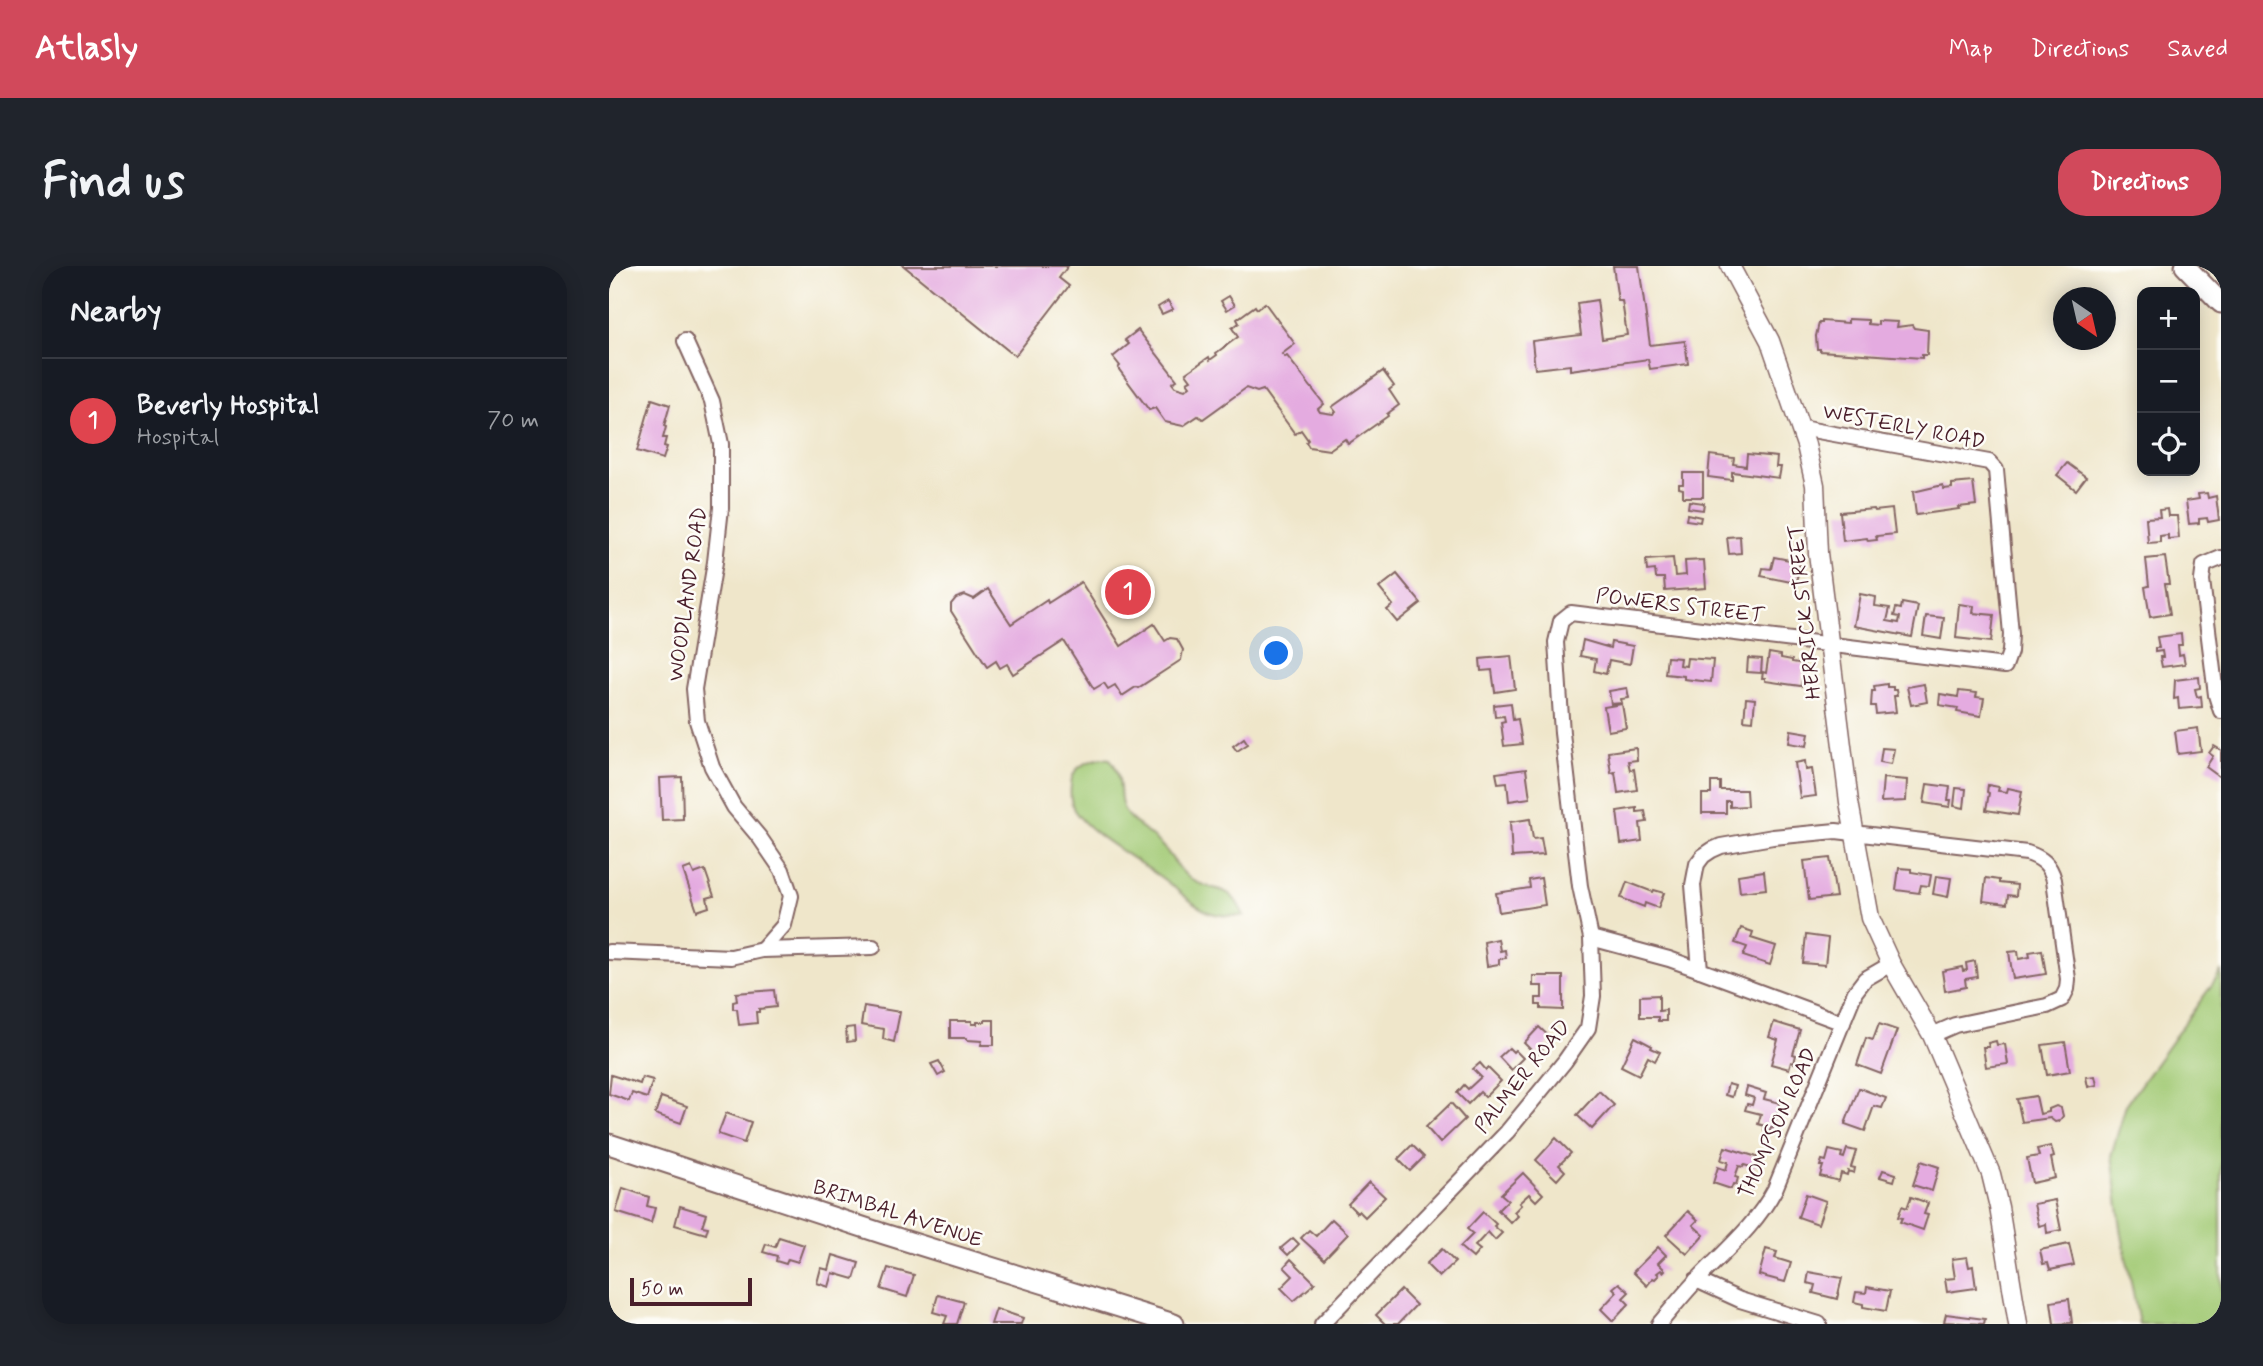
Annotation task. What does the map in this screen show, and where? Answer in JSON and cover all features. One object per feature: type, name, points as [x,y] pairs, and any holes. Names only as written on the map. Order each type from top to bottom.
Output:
[{"type":"main road","points":[[2185,266],[2221,303]]},
{"type":"main road","name":"BRIMBAL AVENUE","points":[[609,1144],[884,1234],[1174,1324]]},
{"type":"street","name":"HERRICK STREET","points":[[1730,266],[1770,341],[1801,428],[1815,485],[1818,552],[1829,645],[1855,833],[1870,918],[1891,964],[1932,1035],[1991,1174],[2002,1221],[2018,1324]]},
{"type":"street","name":"WOODLAND ROAD","points":[[685,341],[712,401],[721,444],[721,508],[694,689],[697,721],[712,767],[734,807],[761,838],[782,870],[791,896],[784,925],[762,950]]},
{"type":"street","name":"WESTERLY ROAD","points":[[1801,428],[1979,459],[1989,462],[1996,470],[2011,634],[2010,652],[2005,666]]},
{"type":"street","points":[[2221,558],[2204,565],[2202,580],[2216,695],[2221,711]]},
{"type":"street","name":"POWERS STREET","points":[[1561,621],[1570,613],[2005,666]]},
{"type":"street","name":"PALMER ROAD","points":[[1322,1324],[1507,1132],[1588,1028],[1593,996],[1591,938],[1580,886],[1562,733],[1556,642],[1561,621]]},
{"type":"street","points":[[1700,970],[1694,873],[1703,856],[1721,846],[1773,837],[1836,831],[2027,853],[2045,860],[2052,872],[2068,979],[2062,999],[2047,1006],[1955,1025],[1932,1035]]},
{"type":"street","points":[[1591,938],[1669,959],[1843,1023]]},
{"type":"street","points":[[609,952],[731,957],[762,950],[873,947]]},
{"type":"street","name":"THOMPSON ROAD","points":[[1659,1324],[1696,1280],[1763,1212],[1860,984],[1891,964]]},
{"type":"street","points":[[1696,1280],[1740,1300],[1819,1324]]},
{"type":"green space","points":[[1101,758],[1110,759],[1115,766],[1123,809],[1127,815],[1160,844],[1188,877],[1197,883],[1227,892],[1233,897],[1244,916],[1215,914],[1200,908],[1165,880],[1101,837],[1081,819],[1072,804],[1072,778],[1081,766]]},
{"type":"green space","points":[[2221,972],[2221,1324],[2139,1324],[2122,1235],[2111,1156],[2126,1105]]},
{"type":"building","points":[[904,266],[1068,266],[1059,278],[1069,286],[1015,356]]},
{"type":"building","points":[[1613,266],[1639,266],[1650,345],[1685,341],[1688,364],[1650,369],[1648,359],[1570,370],[1570,365],[1535,369],[1532,341],[1581,335],[1577,303],[1597,300],[1602,339],[1627,335]]},
{"type":"building","points":[[1229,296],[1235,305],[1227,310],[1221,301]]},
{"type":"building","points":[[1168,301],[1173,309],[1162,314],[1158,307]]},
{"type":"building","points":[[1265,303],[1295,344],[1282,354],[1287,356],[1324,404],[1318,409],[1320,412],[1333,414],[1336,412],[1332,407],[1383,371],[1394,386],[1389,390],[1399,405],[1348,444],[1345,439],[1329,450],[1309,447],[1301,430],[1295,434],[1263,390],[1257,392],[1246,388],[1203,419],[1198,416],[1183,426],[1165,422],[1155,408],[1149,410],[1113,357],[1129,344],[1125,340],[1138,330],[1177,380],[1172,383],[1175,387],[1185,390],[1190,386],[1187,382],[1191,380],[1186,373],[1209,357],[1210,360],[1238,337],[1232,328],[1239,323],[1237,319],[1255,306],[1257,309]]},
{"type":"building","points":[[1848,319],[1868,320],[1868,324],[1878,325],[1878,321],[1898,322],[1897,327],[1912,325],[1914,328],[1928,330],[1927,355],[1922,355],[1922,358],[1817,349],[1819,323],[1848,323]]},
{"type":"building","points":[[652,399],[670,405],[664,426],[664,446],[667,447],[663,459],[637,451]]},
{"type":"building","points":[[1747,454],[1777,457],[1776,467],[1781,467],[1779,478],[1732,472],[1732,480],[1708,477],[1710,455],[1734,458],[1733,464],[1746,466]]},
{"type":"building","points":[[2067,463],[2086,477],[2076,490],[2057,475]]},
{"type":"building","points":[[1683,473],[1703,473],[1703,497],[1683,497],[1683,489],[1679,488],[1679,484],[1683,484]]},
{"type":"building","points":[[1973,482],[1976,505],[1916,515],[1913,492],[1943,485],[1944,489],[1952,488],[1952,484]]},
{"type":"building","points":[[2207,493],[2208,498],[2216,496],[2219,520],[2208,522],[2207,518],[2199,519],[2199,523],[2189,524],[2186,501],[2199,499],[2198,494]]},
{"type":"building","points":[[1689,501],[1704,503],[1703,510],[1688,508]]},
{"type":"building","points":[[1892,509],[1895,534],[1876,536],[1877,540],[1868,541],[1867,538],[1843,541],[1840,512]]},
{"type":"building","points":[[2167,509],[2168,516],[2177,516],[2179,538],[2168,539],[2168,535],[2160,536],[2160,542],[2148,543],[2146,518],[2160,517],[2159,510]]},
{"type":"building","points":[[1687,514],[1701,517],[1700,522],[1686,520]]},
{"type":"building","points":[[1740,536],[1741,553],[1729,554],[1727,537]]},
{"type":"building","points":[[1774,557],[1800,562],[1796,583],[1761,576],[1763,568],[1771,569]]},
{"type":"building","points":[[2165,557],[2169,584],[2165,584],[2170,614],[2150,617],[2145,587],[2149,586],[2146,559]]},
{"type":"building","points":[[1673,558],[1675,576],[1686,575],[1685,561],[1704,560],[1706,588],[1665,591],[1664,578],[1656,578],[1655,570],[1647,571],[1646,560]]},
{"type":"building","points":[[1397,574],[1421,603],[1397,622],[1387,610],[1393,605],[1379,588]]},
{"type":"building","points":[[1081,582],[1121,646],[1154,624],[1165,641],[1170,638],[1177,639],[1183,650],[1181,660],[1122,696],[1115,685],[1108,689],[1104,683],[1094,689],[1064,641],[1013,674],[1007,664],[1000,668],[996,661],[987,667],[951,611],[951,604],[956,598],[965,595],[974,599],[988,589],[1011,624]]},
{"type":"building","points":[[1860,594],[1876,597],[1875,606],[1890,608],[1887,621],[1899,623],[1900,617],[1894,616],[1896,608],[1901,609],[1902,603],[1918,606],[1912,637],[1854,626]]},
{"type":"building","points":[[1959,604],[1974,606],[1973,613],[1994,615],[1991,642],[1956,638]]},
{"type":"building","points":[[1926,616],[1944,618],[1941,639],[1923,636]]},
{"type":"building","points":[[2181,634],[2179,655],[2183,654],[2185,664],[2162,667],[2162,651],[2155,652],[2155,648],[2159,648],[2157,637]]},
{"type":"building","points":[[1583,640],[1610,648],[1611,642],[1633,646],[1630,664],[1609,660],[1606,674],[1594,671],[1596,659],[1580,656]]},
{"type":"building","points":[[1769,653],[1804,664],[1801,686],[1765,681],[1765,678],[1762,678],[1763,672],[1766,673]]},
{"type":"building","points":[[1511,656],[1515,689],[1495,692],[1492,670],[1481,671],[1480,659]]},
{"type":"building","points":[[1667,657],[1680,658],[1679,665],[1686,666],[1687,658],[1713,660],[1711,682],[1665,674]]},
{"type":"building","points":[[1748,658],[1762,659],[1761,673],[1747,672]]},
{"type":"building","points":[[2199,677],[2200,688],[2195,689],[2197,697],[2201,696],[2202,707],[2179,709],[2178,698],[2174,699],[2175,680]]},
{"type":"building","points":[[1887,684],[1887,687],[1896,690],[1896,712],[1876,714],[1875,706],[1871,706],[1872,691],[1875,691],[1874,686]]},
{"type":"building","points":[[1924,684],[1927,702],[1911,705],[1907,687]]},
{"type":"building","points":[[1627,688],[1629,698],[1621,699],[1622,703],[1611,704],[1609,691]]},
{"type":"building","points":[[1959,691],[1977,693],[1976,697],[1984,698],[1981,716],[1957,712],[1958,708],[1939,705],[1940,694],[1958,697]]},
{"type":"building","points":[[1746,698],[1755,699],[1753,721],[1744,720]]},
{"type":"building","points":[[1511,703],[1513,720],[1518,719],[1522,744],[1504,746],[1501,722],[1505,721],[1504,716],[1495,717],[1494,705]]},
{"type":"building","points":[[1622,704],[1626,728],[1608,731],[1604,707]]},
{"type":"building","points":[[2198,728],[2201,751],[2178,754],[2175,731]]},
{"type":"building","points":[[1791,730],[1809,733],[1807,746],[1789,743]]},
{"type":"building","points":[[1244,738],[1248,744],[1237,751],[1233,746]]},
{"type":"building","points":[[2214,746],[2221,750],[2221,778],[2206,767],[2213,756],[2209,753]]},
{"type":"building","points":[[1636,748],[1637,760],[1628,761],[1630,770],[1634,769],[1637,790],[1618,793],[1608,752]]},
{"type":"building","points":[[1882,748],[1894,749],[1891,764],[1880,762]]},
{"type":"building","points":[[1805,761],[1806,770],[1812,769],[1816,796],[1800,798],[1795,763]]},
{"type":"building","points":[[1526,769],[1530,798],[1509,801],[1507,782],[1498,783],[1496,773]]},
{"type":"building","points":[[682,777],[683,819],[662,820],[660,778]]},
{"type":"building","points":[[1883,778],[1907,780],[1906,801],[1881,802]]},
{"type":"building","points":[[1711,782],[1720,782],[1720,790],[1746,790],[1747,806],[1730,807],[1730,801],[1726,801],[1726,813],[1702,813],[1702,794],[1711,794]]},
{"type":"building","points":[[1927,784],[1950,787],[1950,807],[1924,803]]},
{"type":"building","points":[[1988,785],[1999,787],[1998,791],[2007,792],[2008,788],[2022,791],[2018,815],[1986,810]]},
{"type":"building","points":[[1956,788],[1966,789],[1964,808],[1954,806]]},
{"type":"building","points":[[1637,808],[1637,812],[1645,811],[1647,822],[1640,823],[1642,841],[1621,844],[1617,811]]},
{"type":"building","points":[[1530,819],[1533,839],[1541,838],[1544,855],[1512,857],[1510,822]]},
{"type":"building","points":[[1830,858],[1836,897],[1809,900],[1804,861]]},
{"type":"building","points":[[691,867],[694,874],[705,870],[714,896],[707,898],[709,907],[697,911],[683,870]]},
{"type":"building","points":[[1899,868],[1931,875],[1929,886],[1921,885],[1919,893],[1896,890]]},
{"type":"building","points":[[1764,871],[1766,889],[1740,892],[1738,875]]},
{"type":"building","points":[[1936,876],[1951,878],[1948,897],[1933,894]]},
{"type":"building","points":[[1541,878],[1545,905],[1499,912],[1496,893],[1530,888],[1529,880]]},
{"type":"building","points":[[1986,878],[2017,885],[2016,896],[2008,895],[2007,904],[1983,901]]},
{"type":"building","points":[[1627,882],[1653,892],[1664,893],[1658,908],[1645,903],[1644,907],[1621,898]]},
{"type":"building","points":[[1741,928],[1753,932],[1751,938],[1776,946],[1770,965],[1743,956],[1747,947],[1735,943]]},
{"type":"building","points":[[1806,935],[1828,938],[1825,965],[1803,963]]},
{"type":"building","points":[[1498,939],[1500,951],[1505,950],[1506,958],[1499,959],[1499,964],[1487,966],[1484,942]]},
{"type":"building","points":[[2042,950],[2046,974],[2013,979],[2009,952],[2018,951],[2019,959],[2030,957],[2029,952]]},
{"type":"building","points":[[1975,961],[1977,977],[1965,979],[1966,987],[1945,991],[1942,971],[1962,967],[1963,971],[1967,970],[1966,963]]},
{"type":"building","points":[[1533,976],[1563,976],[1563,1010],[1541,1009],[1541,1005],[1536,1005],[1536,998],[1542,998],[1542,986],[1533,986]]},
{"type":"building","points":[[774,990],[776,1007],[759,1009],[759,1012],[756,1012],[757,1023],[739,1025],[737,1009],[733,1009],[733,1002],[737,1001],[736,993]]},
{"type":"building","points":[[1659,995],[1659,1011],[1666,1010],[1666,1021],[1658,1021],[1658,1017],[1640,1017],[1640,996]]},
{"type":"building","points":[[864,1006],[900,1012],[894,1042],[883,1039],[884,1029],[861,1025]]},
{"type":"building","points":[[994,1020],[994,1045],[981,1045],[982,1041],[966,1038],[950,1038],[950,1021],[972,1021],[972,1024],[977,1024]]},
{"type":"building","points":[[1774,1022],[1800,1030],[1793,1054],[1796,1055],[1794,1063],[1791,1062],[1789,1069],[1771,1064],[1778,1040],[1769,1037]]},
{"type":"building","points":[[1879,1024],[1897,1030],[1881,1074],[1857,1065],[1866,1038],[1873,1040]]},
{"type":"building","points":[[854,1027],[855,1041],[847,1042],[846,1028]]},
{"type":"building","points":[[1539,1027],[1552,1039],[1536,1055],[1524,1043]]},
{"type":"building","points":[[1635,1037],[1660,1052],[1655,1061],[1648,1057],[1639,1075],[1621,1066]]},
{"type":"building","points":[[1996,1041],[1997,1045],[2005,1044],[2008,1064],[1986,1067],[1983,1047],[1989,1047],[1988,1043]]},
{"type":"building","points":[[2065,1042],[2070,1071],[2047,1075],[2042,1045]]},
{"type":"building","points":[[1509,1048],[1523,1058],[1511,1070],[1499,1057]]},
{"type":"building","points":[[939,1061],[945,1072],[938,1076],[931,1064]]},
{"type":"building","points":[[1480,1063],[1501,1081],[1485,1097],[1480,1092],[1468,1104],[1457,1093],[1464,1085],[1468,1089],[1481,1077],[1473,1069]]},
{"type":"building","points":[[611,1075],[640,1084],[642,1077],[653,1080],[647,1098],[632,1093],[629,1101],[609,1094]]},
{"type":"building","points":[[2095,1076],[2097,1085],[2088,1087],[2086,1077]]},
{"type":"building","points":[[1728,1084],[1735,1086],[1732,1097],[1725,1095]]},
{"type":"building","points":[[1747,1087],[1766,1093],[1764,1099],[1780,1103],[1770,1132],[1764,1130],[1765,1126],[1758,1124],[1761,1114],[1745,1110],[1747,1104],[1752,1105],[1754,1098],[1745,1095]]},
{"type":"building","points":[[1859,1088],[1886,1098],[1882,1108],[1874,1106],[1865,1131],[1845,1124]]},
{"type":"building","points":[[1599,1091],[1614,1105],[1592,1129],[1577,1115]]},
{"type":"building","points":[[2036,1096],[2040,1114],[2049,1112],[2049,1109],[2056,1106],[2061,1108],[2063,1116],[2059,1121],[2055,1122],[2050,1118],[2022,1122],[2017,1099]]},
{"type":"building","points":[[661,1097],[687,1106],[681,1123],[655,1114]]},
{"type":"building","points":[[1451,1103],[1465,1119],[1440,1143],[1426,1127]]},
{"type":"building","points":[[726,1113],[751,1122],[744,1143],[718,1134]]},
{"type":"building","points":[[1556,1138],[1571,1153],[1559,1165],[1565,1171],[1557,1180],[1536,1160]]},
{"type":"building","points":[[1412,1145],[1424,1157],[1410,1171],[1398,1159]]},
{"type":"building","points":[[2051,1146],[2055,1178],[2032,1183],[2027,1158],[2039,1156],[2037,1149]]},
{"type":"building","points":[[1725,1147],[1757,1157],[1754,1168],[1739,1166],[1735,1177],[1738,1178],[1736,1185],[1733,1184],[1731,1189],[1713,1183],[1718,1167],[1726,1170],[1728,1162],[1721,1160]]},
{"type":"building","points":[[1847,1149],[1856,1151],[1851,1167],[1855,1168],[1854,1173],[1841,1173],[1839,1181],[1820,1176],[1822,1160],[1826,1161],[1829,1150],[1842,1153],[1841,1157],[1844,1158]]},
{"type":"building","points":[[1921,1161],[1939,1167],[1932,1191],[1913,1185]]},
{"type":"building","points":[[1883,1170],[1896,1174],[1894,1181],[1880,1177]]},
{"type":"building","points":[[1523,1173],[1543,1194],[1536,1201],[1529,1194],[1519,1203],[1521,1205],[1514,1212],[1518,1216],[1511,1223],[1498,1210],[1508,1200],[1501,1194]]},
{"type":"building","points":[[1369,1182],[1385,1197],[1365,1217],[1348,1204]]},
{"type":"building","points":[[623,1188],[649,1197],[647,1206],[655,1208],[651,1223],[616,1212]]},
{"type":"building","points":[[1806,1194],[1826,1201],[1818,1224],[1798,1217]]},
{"type":"building","points":[[1911,1197],[1928,1203],[1924,1214],[1928,1215],[1923,1230],[1900,1222],[1902,1218],[1898,1217],[1902,1206],[1907,1208]]},
{"type":"building","points":[[2055,1200],[2061,1230],[2047,1233],[2046,1224],[2039,1226],[2034,1204]]},
{"type":"building","points":[[680,1206],[706,1214],[702,1226],[708,1227],[706,1234],[675,1225]]},
{"type":"building","points":[[1688,1211],[1698,1220],[1693,1225],[1704,1235],[1687,1254],[1666,1235]]},
{"type":"building","points":[[1483,1212],[1502,1233],[1495,1240],[1488,1232],[1475,1246],[1480,1250],[1473,1258],[1460,1247],[1473,1234],[1467,1229]]},
{"type":"building","points":[[1332,1219],[1348,1234],[1324,1259],[1301,1238],[1309,1230],[1316,1236]]},
{"type":"building","points":[[779,1237],[804,1245],[798,1262],[788,1259],[786,1264],[776,1261],[777,1256],[763,1252],[766,1244],[775,1247]]},
{"type":"building","points":[[1293,1238],[1299,1244],[1288,1255],[1281,1248]]},
{"type":"building","points":[[2069,1244],[2074,1265],[2050,1270],[2048,1263],[2043,1264],[2040,1250]]},
{"type":"building","points":[[1658,1247],[1666,1255],[1658,1263],[1665,1270],[1657,1273],[1659,1275],[1647,1286],[1633,1272]]},
{"type":"building","points":[[1442,1249],[1455,1262],[1439,1277],[1426,1264]]},
{"type":"building","points":[[1766,1249],[1777,1252],[1775,1258],[1791,1263],[1785,1282],[1759,1275]]},
{"type":"building","points":[[833,1255],[859,1263],[854,1279],[833,1273],[829,1287],[817,1283],[821,1268],[829,1270]]},
{"type":"building","points":[[1967,1257],[1969,1267],[1973,1266],[1976,1288],[1947,1292],[1945,1279],[1955,1278],[1952,1259]]},
{"type":"building","points":[[1291,1259],[1315,1283],[1294,1301],[1281,1288],[1293,1276],[1284,1267]]},
{"type":"building","points":[[888,1268],[914,1275],[907,1297],[881,1289]]},
{"type":"building","points":[[1809,1272],[1842,1278],[1837,1299],[1813,1293],[1815,1285],[1807,1283]]},
{"type":"building","points":[[1619,1283],[1629,1292],[1623,1298],[1629,1304],[1613,1321],[1601,1309],[1617,1292],[1613,1288]]},
{"type":"building","points":[[1867,1287],[1890,1291],[1886,1311],[1863,1307],[1863,1304],[1854,1302],[1856,1292],[1866,1293]]},
{"type":"building","points":[[1401,1290],[1416,1305],[1398,1324],[1385,1324],[1376,1315]]},
{"type":"building","points":[[938,1295],[964,1302],[957,1324],[944,1324],[947,1316],[933,1312]]},
{"type":"building","points":[[2069,1299],[2072,1323],[2054,1324],[2051,1302]]},
{"type":"building","points":[[996,1309],[1023,1318],[1021,1324],[991,1324]]},
{"type":"building","points":[[1946,1314],[1985,1319],[1984,1324],[1944,1322]]},
{"type":"place","name":"Beverly Hospital","points":[[1128,592]]}]
